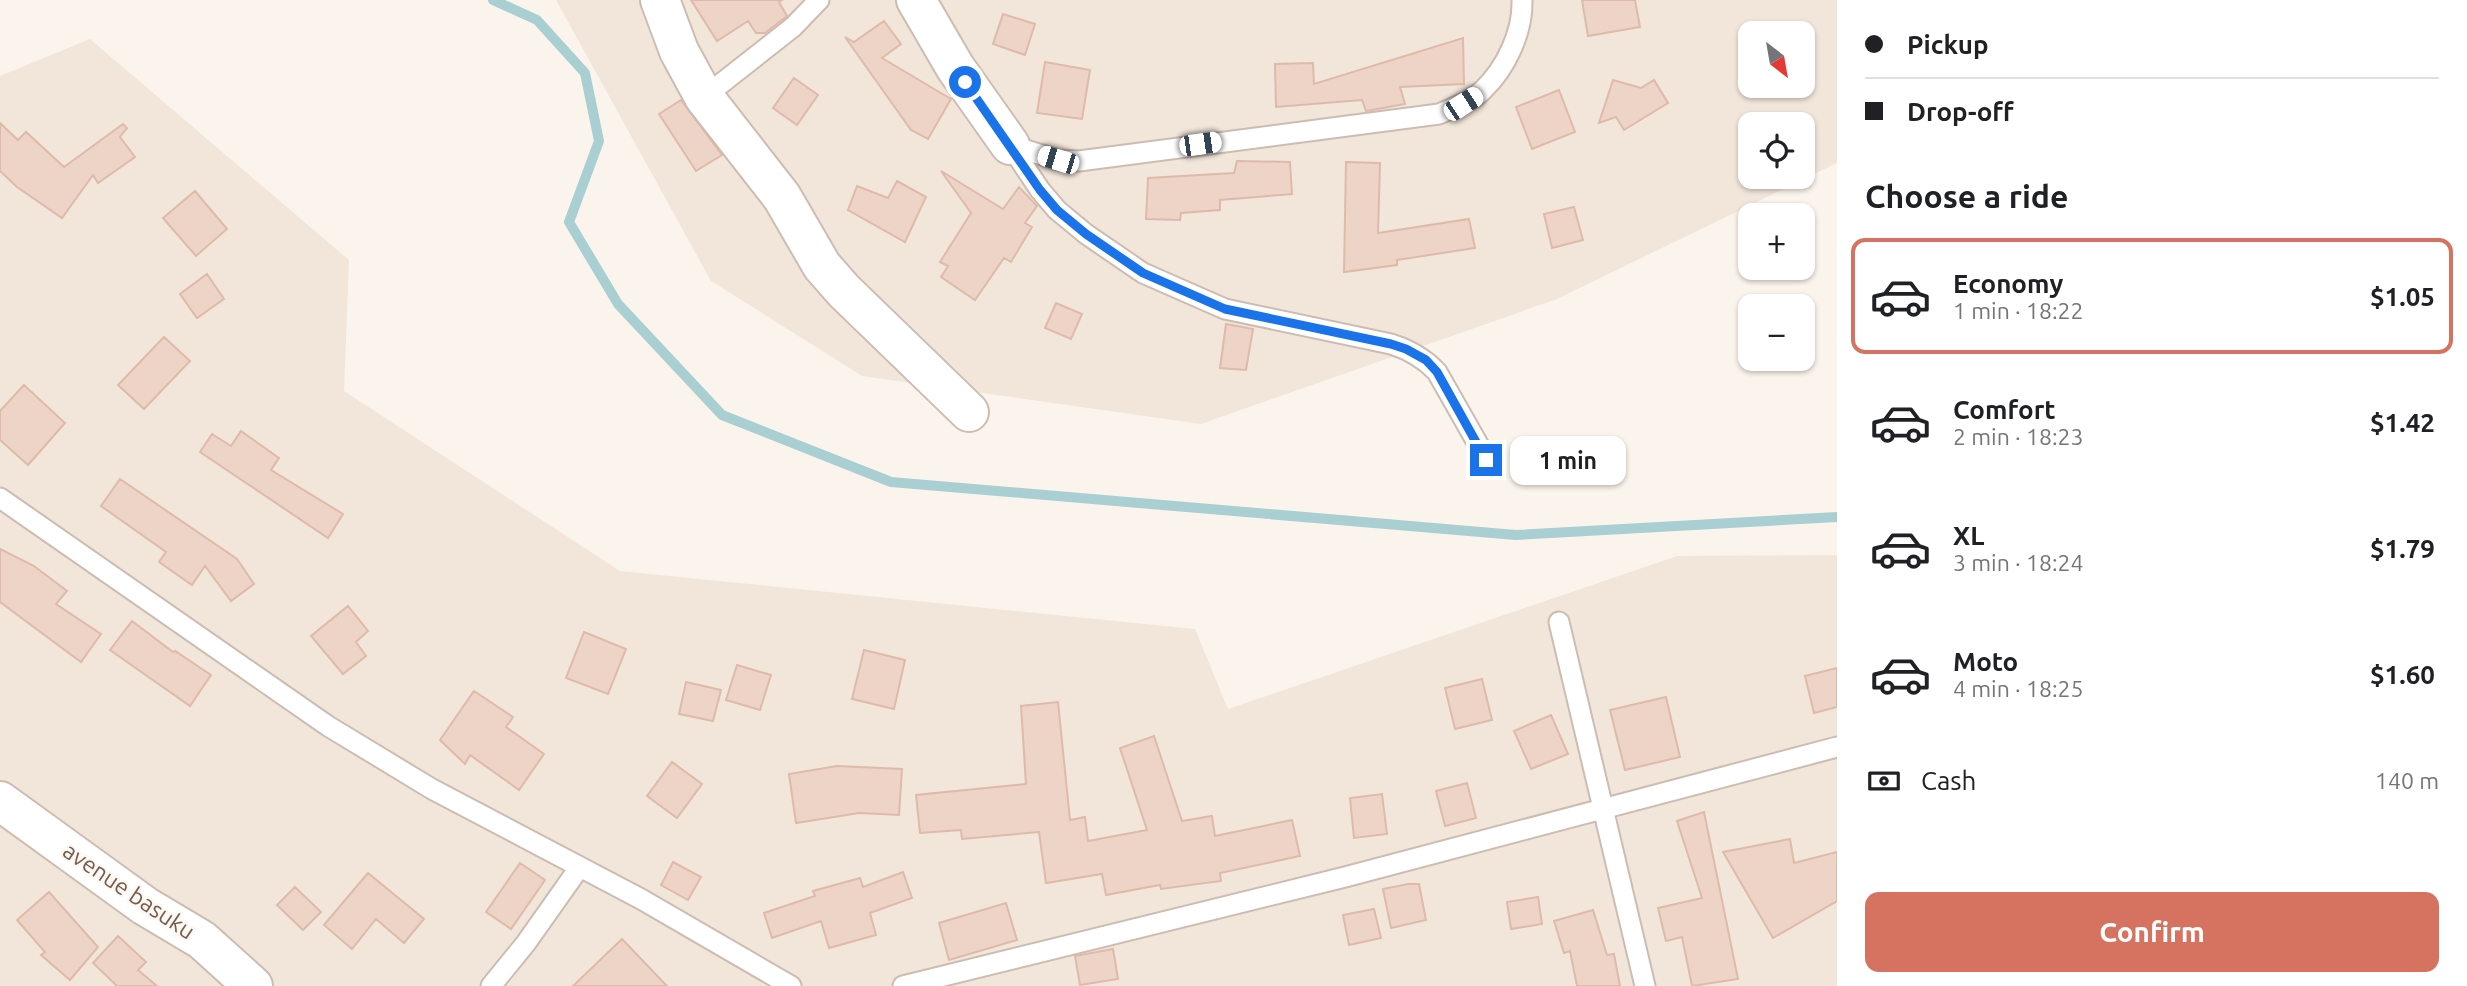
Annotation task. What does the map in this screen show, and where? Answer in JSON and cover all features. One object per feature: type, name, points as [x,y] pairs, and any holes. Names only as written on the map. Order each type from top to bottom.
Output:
[{"type":"street","points":[[660,0],[679,51],[704,97],[782,197],[822,265],[844,291],[969,412]]},
{"type":"street","points":[[916,0],[955,67],[1010,145]]},
{"type":"street","name":"avenue basuku","points":[[0,801],[145,906],[202,940],[253,986]]},
{"type":"lane","points":[[704,97],[793,27],[819,0]]},
{"type":"lane","points":[[1010,145],[1058,160],[1079,161],[1439,114],[1463,104],[1482,91],[1498,72],[1518,34],[1522,0]]},
{"type":"lane","points":[[1010,145],[1057,210],[1086,234],[1143,273],[1225,309],[1391,344],[1426,360],[1437,372],[1486,460]]},
{"type":"lane","points":[[0,498],[328,726],[432,789],[640,900],[791,986]]},
{"type":"lane","points":[[1559,622],[1645,986]]},
{"type":"lane","points":[[904,986],[1345,877],[1837,747]]},
{"type":"lane","points":[[491,986],[526,943],[579,868]]},
{"type":"shaded area","points":[[556,0],[1837,0],[1837,163],[1815,174],[1815,112],[1738,112],[1738,189],[1783,189],[1755,203],[1738,203],[1738,211],[1557,299],[1201,424],[862,376],[711,281]]},
{"type":"shaded area","points":[[90,39],[349,260],[344,391],[620,571],[1195,629],[1228,709],[1677,556],[1837,555],[1837,986],[0,986],[0,76]]},
{"type":"building","points":[[691,0],[782,0],[779,2],[787,16],[765,33],[756,33],[748,21],[717,41]]},
{"type":"building","points":[[1582,0],[1635,0],[1640,27],[1588,36]]},
{"type":"building","points":[[1003,14],[1035,24],[1025,55],[993,44]]},
{"type":"building","points":[[884,21],[901,44],[882,58],[951,99],[928,139],[911,130],[845,37],[854,42]]},
{"type":"building","points":[[1463,38],[1464,84],[1400,87],[1405,104],[1366,111],[1362,100],[1276,107],[1275,64],[1313,63],[1314,84]]},
{"type":"building","points":[[1045,62],[1090,70],[1082,119],[1037,113]]},
{"type":"building","points":[[794,78],[818,95],[797,125],[773,108]]},
{"type":"building","points":[[1613,80],[1641,88],[1654,80],[1668,103],[1624,130],[1616,117],[1599,123]]},
{"type":"building","points":[[1559,90],[1575,132],[1532,149],[1516,107]]},
{"type":"building","points":[[681,100],[722,155],[696,171],[659,114]]},
{"type":"building","points":[[0,123],[18,140],[26,132],[64,167],[123,124],[127,128],[120,137],[135,157],[98,183],[93,175],[62,218],[17,187],[0,171]]},
{"type":"building","points":[[1237,161],[1290,162],[1292,194],[1220,200],[1220,210],[1181,213],[1180,220],[1146,219],[1148,178],[1234,173]]},
{"type":"building","points":[[1346,162],[1380,163],[1378,233],[1469,219],[1475,248],[1397,260],[1397,265],[1344,272]]},
{"type":"building","points":[[941,171],[1003,209],[1019,187],[1037,206],[1025,223],[1032,227],[1011,262],[1004,258],[975,300],[941,277],[948,266],[940,262],[971,213]]},
{"type":"building","points":[[897,181],[926,197],[905,242],[848,210],[857,186],[888,198]]},
{"type":"building","points":[[195,191],[227,229],[196,256],[163,218]]},
{"type":"building","points":[[1574,207],[1583,240],[1552,248],[1544,214]]},
{"type":"building","points":[[207,274],[224,299],[197,318],[180,294]]},
{"type":"building","points":[[1056,303],[1082,314],[1071,339],[1045,328]]},
{"type":"building","points":[[1226,324],[1253,329],[1246,370],[1220,368]]},
{"type":"building","points":[[164,337],[190,361],[144,409],[118,385]]},
{"type":"building","points":[[24,385],[65,423],[28,465],[0,440],[0,411]]},
{"type":"building","points":[[241,431],[279,458],[271,470],[343,514],[328,538],[200,452],[212,434],[231,446]]},
{"type":"building","points":[[120,479],[237,559],[254,584],[231,601],[205,566],[192,585],[159,562],[166,552],[101,506]]},
{"type":"building","points":[[0,549],[34,566],[67,591],[56,604],[101,634],[81,662],[0,602]]},
{"type":"building","points":[[348,606],[368,631],[356,642],[366,656],[343,674],[311,636]]},
{"type":"building","points":[[132,621],[173,652],[211,675],[190,706],[110,650]]},
{"type":"building","points":[[584,632],[626,649],[608,694],[566,678]]},
{"type":"building","points":[[864,650],[905,660],[894,709],[852,699]]},
{"type":"building","points":[[737,665],[771,675],[760,710],[726,700]]},
{"type":"building","points":[[1837,668],[1837,707],[1814,713],[1805,676]]},
{"type":"building","points":[[1482,679],[1492,720],[1455,729],[1445,688]]},
{"type":"building","points":[[686,682],[721,690],[713,721],[679,714]]},
{"type":"building","points":[[474,691],[513,717],[506,727],[544,754],[519,790],[470,755],[465,764],[440,740]]},
{"type":"building","points":[[1666,697],[1680,757],[1625,770],[1610,710]]},
{"type":"building","points":[[1058,702],[1070,820],[1085,817],[1088,841],[1147,830],[1120,748],[1154,736],[1182,821],[1212,816],[1215,836],[1292,820],[1300,856],[1220,873],[1221,881],[1161,889],[1160,885],[1106,895],[1102,874],[1046,883],[1039,832],[962,839],[961,830],[920,833],[916,795],[1026,784],[1021,706]]},
{"type":"building","points":[[1551,715],[1568,754],[1531,769],[1514,731]]},
{"type":"building","points":[[672,762],[702,784],[677,818],[647,796]]},
{"type":"building","points":[[837,766],[902,769],[899,815],[859,813],[796,823],[789,774]]},
{"type":"building","points":[[1467,783],[1476,818],[1445,826],[1436,791]]},
{"type":"building","points":[[1382,794],[1387,834],[1354,838],[1350,798]]},
{"type":"building","points":[[1704,812],[1738,979],[1692,986],[1682,937],[1666,941],[1658,908],[1702,898],[1677,821]]},
{"type":"building","points":[[1790,839],[1794,863],[1837,852],[1837,901],[1773,938],[1723,852]]},
{"type":"building","points":[[673,862],[701,877],[688,900],[661,885]]},
{"type":"building","points":[[520,863],[545,880],[511,929],[486,912]]},
{"type":"building","points":[[903,872],[912,898],[870,913],[876,935],[829,948],[821,921],[772,938],[764,913],[815,896],[813,891],[860,878],[863,887]]},
{"type":"building","points":[[368,873],[424,919],[404,943],[376,919],[352,949],[324,925]]},
{"type":"building","points":[[1419,884],[1426,920],[1391,928],[1383,889]]},
{"type":"building","points":[[295,887],[321,912],[303,930],[277,905]]},
{"type":"building","points":[[49,892],[98,947],[70,980],[41,955],[45,952],[17,920]]},
{"type":"building","points":[[1538,897],[1542,924],[1511,929],[1507,902]]},
{"type":"building","points":[[1006,903],[1017,940],[949,960],[939,923]]},
{"type":"building","points":[[1374,909],[1381,938],[1349,945],[1343,915]]},
{"type":"building","points":[[1593,910],[1607,955],[1614,954],[1620,986],[1577,986],[1570,951],[1564,953],[1554,921]]},
{"type":"building","points":[[118,936],[146,962],[138,970],[157,986],[117,986],[93,963]]},
{"type":"building","points":[[622,939],[667,986],[573,986]]},
{"type":"building","points":[[1113,949],[1118,979],[1080,985],[1075,956]]},
{"type":"waterway","points":[[493,0],[537,20],[585,73],[599,141],[569,222],[618,304],[722,415],[891,482],[1516,535],[1837,517]]},
{"type":"route","points":[[965,82],[1040,190],[1057,210],[1086,234],[1143,273],[1225,309],[1391,344],[1426,360],[1437,372],[1486,460]]}]
